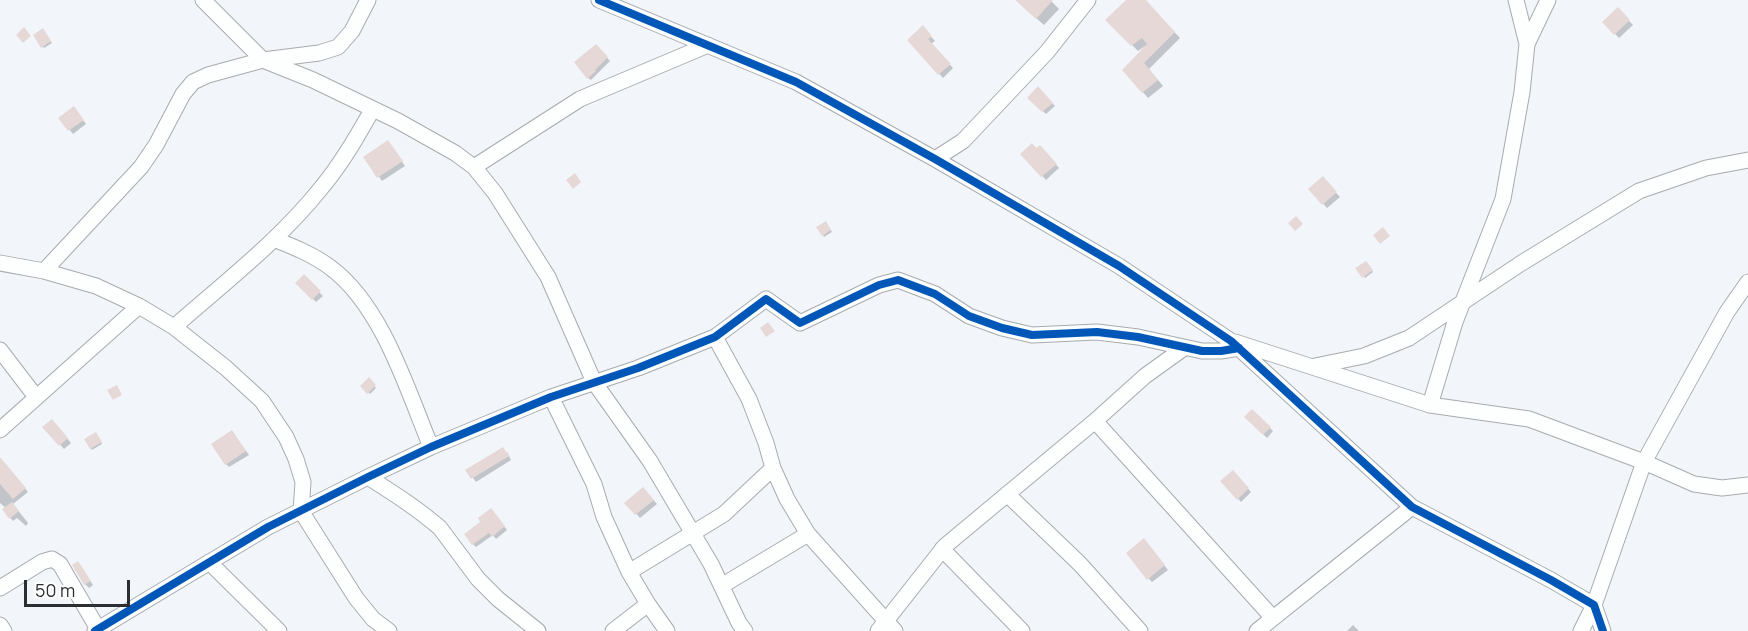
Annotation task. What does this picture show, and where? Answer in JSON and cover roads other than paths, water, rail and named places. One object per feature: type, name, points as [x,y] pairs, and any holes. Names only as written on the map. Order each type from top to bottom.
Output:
[{"type":"street","points":[[203,0],[263,60],[313,80],[446,148],[474,167],[495,193],[548,277],[594,382],[650,461],[723,585],[745,631]]},
{"type":"street","points":[[44,272],[141,167],[156,145],[183,94],[193,82],[208,75],[263,60],[319,53],[338,47],[352,32],[368,0]]},
{"type":"street","points":[[599,0],[796,82],[935,159],[1119,266],[1235,344],[1413,507],[1594,605],[1603,631]]},
{"type":"street","points":[[935,159],[963,141],[1047,52],[1088,0]]},
{"type":"street","points":[[1516,0],[1527,44]]},
{"type":"street","points":[[1430,405],[1455,322],[1503,199],[1522,92],[1527,44],[1548,0]]},
{"type":"street","points":[[474,167],[580,99],[708,45]]},
{"type":"street","points":[[174,327],[274,239],[321,189],[350,149],[372,110]]},
{"type":"street","points":[[1312,367],[1364,356],[1409,338],[1520,264],[1639,191],[1706,168],[1748,160]]},
{"type":"street","points":[[274,239],[310,254],[332,268],[351,286],[382,330],[431,447]]},
{"type":"street","points":[[0,263],[96,286],[139,306],[174,327],[226,368],[262,401],[286,437],[296,459],[303,482],[301,511],[357,598],[373,619],[389,631]]},
{"type":"street","points":[[0,588],[42,562],[52,559],[60,564],[97,630],[268,527],[368,477],[431,447],[551,397],[638,368],[715,338],[766,299],[800,323],[879,285],[898,280],[935,294],[969,316],[1002,328],[1032,335],[1097,332],[1138,337],[1184,348],[1221,351],[1235,344],[1430,405],[1529,419],[1644,462],[1694,484],[1722,488],[1748,485]]},
{"type":"street","points":[[1581,631],[1594,605],[1644,462],[1727,312],[1748,282]]},
{"type":"street","points":[[0,430],[139,306]]},
{"type":"street","points":[[715,338],[749,399],[773,468],[787,499],[808,534],[887,628],[942,549],[1095,421],[1144,376],[1184,348]]},
{"type":"street","points":[[0,350],[36,397]]},
{"type":"street","points":[[551,397],[594,484],[604,517],[629,572],[668,631]]},
{"type":"street","points":[[1095,421],[1273,618]]},
{"type":"street","points":[[629,572],[724,514],[773,468]]},
{"type":"street","points":[[368,477],[417,508],[440,528],[478,579],[498,599],[538,631]]},
{"type":"street","points":[[1007,494],[1080,564],[1140,631]]},
{"type":"street","points":[[1257,631],[1413,507]]},
{"type":"street","points":[[723,585],[808,534]]},
{"type":"street","points":[[942,549],[1022,631]]},
{"type":"street","points":[[209,562],[279,631]]},
{"type":"street","points":[[613,631],[648,604]]},
{"type":"street","points":[[0,625],[4,631]]}]
